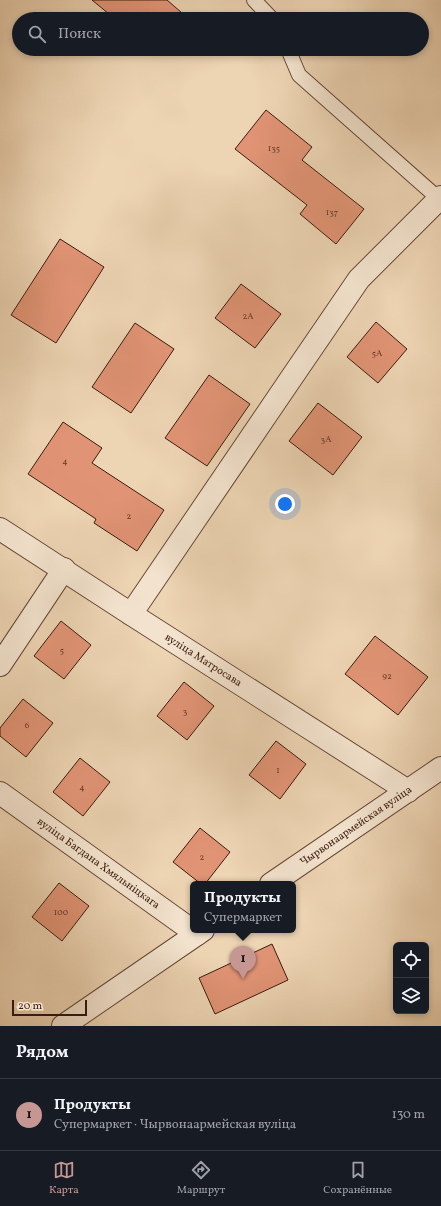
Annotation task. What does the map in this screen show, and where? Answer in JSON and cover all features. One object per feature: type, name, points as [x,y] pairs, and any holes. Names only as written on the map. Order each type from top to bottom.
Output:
[{"type":"street","points":[[131,614],[359,279],[440,198]]},
{"type":"street","name":"вуліца Матросава","points":[[0,529],[408,792]]},
{"type":"street","points":[[0,665],[64,570]]},
{"type":"street","name":"Чырвонаармейская вуліца","points":[[275,881],[408,792],[441,768]]},
{"type":"street","name":"вуліца Багдана Хмяльніцкага","points":[[0,793],[190,925]]},
{"type":"street","points":[[63,1026],[199,933]]},
{"type":"lane","points":[[254,0],[265,12]]},
{"type":"lane","points":[[291,56],[299,76],[440,198]]},
{"type":"building","points":[[92,0],[167,0],[181,12],[107,12]]},
{"type":"building","points":[[266,110],[312,147],[302,160],[364,209],[336,244],[300,214],[307,205],[235,149]]},
{"type":"building","points":[[60,239],[104,267],[56,343],[11,315]]},
{"type":"building","points":[[241,284],[281,314],[255,348],[215,318]]},
{"type":"building","points":[[376,322],[407,349],[378,383],[347,357]]},
{"type":"building","points":[[135,323],[174,349],[131,413],[92,387]]},
{"type":"building","points":[[209,375],[250,404],[207,466],[165,438]]},
{"type":"building","points":[[318,403],[362,437],[333,475],[289,441]]},
{"type":"building","points":[[63,422],[102,448],[92,463],[164,510],[137,551],[94,523],[96,519],[28,474]]},
{"type":"building","points":[[61,621],[91,645],[64,679],[34,656]]},
{"type":"building","points":[[375,636],[428,677],[398,715],[345,674]]},
{"type":"building","points":[[184,682],[214,706],[187,740],[157,716]]},
{"type":"building","points":[[23,699],[53,723],[26,757],[0,736],[0,728]]},
{"type":"building","points":[[276,741],[306,764],[280,799],[249,775]]},
{"type":"building","points":[[80,758],[110,782],[83,816],[53,792]]},
{"type":"building","points":[[200,828],[230,852],[207,881],[197,881],[173,862]]},
{"type":"building","points":[[59,883],[89,906],[62,941],[32,917]]},
{"type":"building","points":[[272,944],[288,980],[215,1014],[199,978]]},
{"type":"place","name":"Продукты","points":[[243,979]]}]
